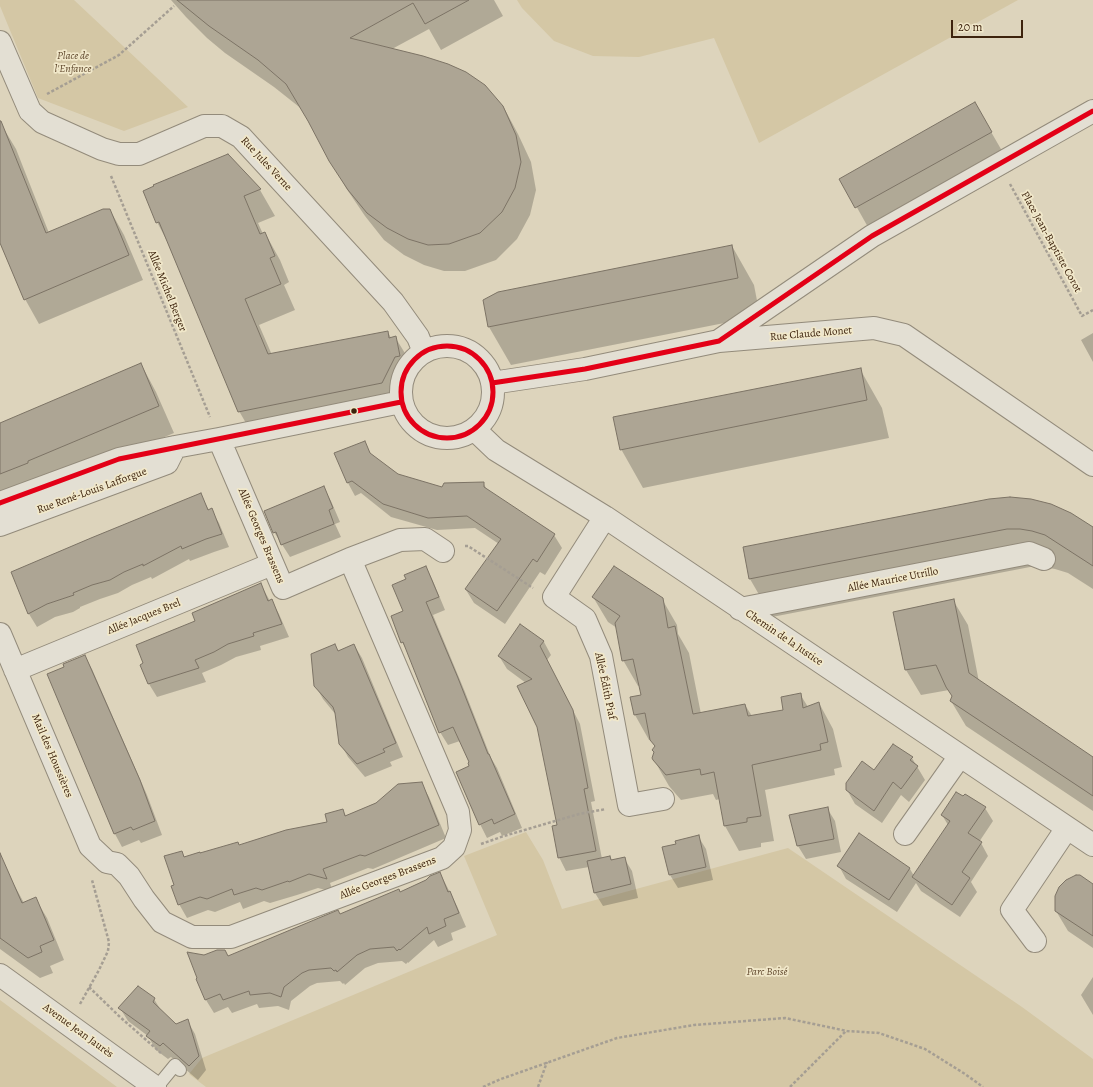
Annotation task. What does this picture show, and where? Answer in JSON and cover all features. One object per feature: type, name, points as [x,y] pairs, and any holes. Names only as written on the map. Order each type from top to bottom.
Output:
[{"type":"street","name":"Rue Jules Verne","points":[[0,42],[30,111],[42,122],[102,149],[119,154],[139,154],[204,126],[222,126],[241,137],[393,302],[418,337],[424,352]]},
{"type":"street","points":[[719,341],[872,236],[1093,111]]},
{"type":"street","name":"Rue Claude Monet","points":[[492,383],[585,369],[719,341],[874,328],[904,335],[1093,465]]},
{"type":"street","points":[[437,346],[451,346],[465,349],[477,356],[486,367],[492,383],[494,393],[492,405],[487,416],[475,430],[454,439],[440,438],[427,434],[406,416],[401,402],[400,391],[402,379],[407,368],[414,359],[437,346]]},
{"type":"street","name":"Rue René-Louis Lafforgue","points":[[0,503],[119,459],[401,402]]},
{"type":"street","name":"Chemin de la Justice","points":[[475,430],[496,450],[605,517],[1093,845]]},
{"type":"street","name":"Allée Georges Brassens","points":[[219,440],[283,588],[350,559],[400,540],[425,539],[443,551]]},
{"type":"street","name":"Rue René-Louis Lafforgue","points":[[0,526],[166,463],[175,447]]},
{"type":"street","points":[[554,597],[605,517]]},
{"type":"street","name":"Allée Maurice Utrillo","points":[[740,609],[1029,553],[1044,559]]},
{"type":"street","name":"Allée Georges Brassens","points":[[117,864],[129,876],[144,899],[162,922],[192,937],[231,937],[442,858],[454,847],[460,830],[458,812],[350,559]]},
{"type":"street","name":"Allée Jacques Brel","points":[[15,670],[272,564]]},
{"type":"street","name":"Allée Édith Piaf","points":[[554,597],[585,620],[601,656],[629,805]]},
{"type":"street","name":"Mail des Houssières","points":[[0,634],[90,846],[107,862],[117,864]]},
{"type":"street","points":[[905,834],[960,756]]},
{"type":"street","points":[[629,805],[663,798]]},
{"type":"street","points":[[1035,942],[1012,910],[1067,828]]},
{"type":"street","name":"Avenue Jean Jaurès","points":[[0,975],[156,1087]]},
{"type":"lane","points":[[156,1087],[177,1067]]},
{"type":"path","points":[[26,102],[45,95],[119,55],[174,6]]},
{"type":"path","name":"Allée Michel Berger","points":[[102,149],[109,170],[219,440]]},
{"type":"path","name":"Place Jean-Baptiste Corot","points":[[1000,164],[1082,316],[1093,310]]},
{"type":"path","points":[[443,551],[468,546],[534,590],[554,597]]},
{"type":"path","points":[[476,846],[504,836],[579,814],[629,805]]},
{"type":"path","points":[[68,1024],[99,970],[108,951],[109,942],[92,879]]},
{"type":"path","points":[[89,987],[120,1017],[177,1067]]},
{"type":"path","points":[[483,1087],[501,1078],[616,1038],[694,1025],[785,1018],[847,1031],[879,1033],[925,1049],[983,1087]]},
{"type":"path","points":[[790,1087],[847,1031]]},
{"type":"path","points":[[538,1087],[547,1062]]},
{"type":"green space","name":"Place de l'Enfance","points":[[0,0],[74,0],[188,107],[124,131],[38,98],[0,6]]},
{"type":"green space","points":[[517,0],[1018,0],[759,143],[714,38],[639,57],[593,56],[554,41],[522,8]]},
{"type":"green space","name":"Parc Boisé","points":[[526,832],[543,860],[562,909],[788,848],[1022,1007],[1093,1059],[1093,1087],[206,1087],[189,1074],[202,1058],[497,935],[464,856]]},
{"type":"green space","points":[[0,1000],[117,1087],[0,1087]]},
{"type":"building","points":[[177,0],[469,0],[425,24],[413,3],[350,38],[423,56],[448,64],[466,72],[485,85],[503,106],[516,135],[521,162],[515,188],[502,212],[480,233],[449,244],[428,245],[408,239],[387,228],[367,213],[348,190],[329,161],[286,84],[258,60],[209,26]]},
{"type":"building","points":[[975,102],[992,132],[855,208],[839,179]]},
{"type":"building","points":[[0,121],[46,233],[103,209],[110,209],[129,255],[24,300],[0,243]]},
{"type":"building","points":[[228,154],[261,189],[244,196],[260,234],[265,232],[275,256],[270,258],[281,284],[245,299],[268,354],[388,331],[389,338],[396,336],[400,356],[395,357],[382,383],[238,412],[159,222],[156,223],[143,191],[154,186],[153,185]]},
{"type":"building","points":[[732,245],[738,278],[488,327],[483,300],[498,292]]},
{"type":"building","points":[[141,363],[159,406],[0,474],[0,423]]},
{"type":"building","points":[[861,368],[867,400],[620,450],[613,417]]},
{"type":"building","points":[[365,441],[370,453],[398,474],[442,487],[444,483],[484,482],[484,487],[555,534],[537,562],[533,559],[497,611],[465,589],[501,539],[467,516],[428,518],[383,504],[352,481],[347,483],[334,453]]},
{"type":"building","points":[[324,486],[333,508],[329,510],[334,524],[281,545],[276,532],[273,533],[264,511]]},
{"type":"building","points":[[201,493],[208,510],[212,508],[222,534],[182,549],[181,546],[143,566],[143,564],[110,580],[92,585],[73,593],[74,595],[47,604],[28,614],[11,572]]},
{"type":"building","points":[[1010,497],[1031,499],[1051,504],[1071,513],[1093,527],[1093,566],[1045,535],[1020,529],[1007,529],[749,579],[743,547],[989,499]]},
{"type":"building","points":[[426,566],[439,597],[426,602],[488,754],[515,814],[494,824],[492,819],[479,825],[456,772],[469,766],[469,762],[453,727],[439,733],[403,642],[401,643],[391,616],[403,611],[392,585],[406,579],[404,575]]},
{"type":"building","points":[[614,566],[663,598],[668,628],[675,626],[693,714],[745,704],[748,716],[783,710],[781,697],[801,693],[803,708],[819,702],[828,742],[820,744],[821,750],[752,765],[761,816],[747,818],[747,822],[724,826],[714,772],[701,775],[700,769],[666,775],[653,760],[652,758],[654,752],[652,750],[655,746],[650,740],[645,713],[634,715],[630,697],[641,695],[633,659],[622,661],[615,623],[620,616],[592,597]]},
{"type":"building","points":[[261,583],[268,601],[272,599],[282,624],[253,633],[254,636],[228,644],[195,660],[199,668],[148,684],[140,665],[143,663],[136,645],[195,621],[192,613]]},
{"type":"building","points":[[954,599],[969,673],[1093,757],[1093,796],[950,701],[952,696],[946,687],[936,665],[905,670],[893,612]]},
{"type":"building","points":[[520,624],[544,641],[540,646],[573,710],[588,788],[584,789],[596,851],[558,858],[552,826],[557,825],[537,727],[517,686],[532,679],[498,656]]},
{"type":"building","points":[[335,644],[338,651],[354,644],[396,743],[383,749],[385,752],[357,764],[339,744],[333,707],[314,686],[311,654]]},
{"type":"building","points":[[85,655],[140,780],[155,821],[133,830],[131,827],[114,834],[47,674],[64,667],[63,664]]},
{"type":"building","points":[[893,744],[913,757],[910,760],[918,766],[901,789],[893,782],[874,811],[846,790],[846,783],[862,761],[874,770]]},
{"type":"building","points":[[422,782],[439,825],[365,856],[360,855],[323,869],[327,879],[309,874],[262,890],[256,888],[234,895],[232,889],[207,899],[200,897],[178,905],[171,886],[174,885],[164,856],[182,851],[184,857],[238,842],[239,845],[286,830],[327,822],[325,814],[343,809],[345,816],[376,803],[398,784]]},
{"type":"building","points":[[956,792],[963,796],[965,794],[986,807],[968,833],[982,842],[962,872],[970,878],[952,905],[912,877],[950,821],[941,815]]},
{"type":"building","points":[[828,807],[834,839],[797,846],[789,815]]},
{"type":"building","points":[[859,833],[910,868],[889,900],[837,866]]},
{"type":"building","points":[[699,835],[706,867],[669,875],[662,847],[676,844],[675,841]]},
{"type":"building","points":[[0,853],[22,903],[36,897],[54,940],[40,946],[42,952],[28,958],[0,938]]},
{"type":"building","points":[[610,856],[611,860],[625,857],[631,884],[594,893],[587,861]]},
{"type":"building","points":[[440,872],[459,913],[444,919],[446,926],[429,934],[427,927],[397,951],[394,947],[370,949],[357,955],[337,972],[331,968],[309,970],[302,973],[284,987],[281,997],[270,993],[250,995],[249,991],[223,1000],[220,994],[205,1000],[187,952],[204,955],[217,950],[225,950],[228,956],[338,910],[340,914],[399,889],[400,892]]},
{"type":"building","points":[[1076,875],[1080,875],[1093,884],[1093,936],[1055,911],[1055,896],[1059,887],[1066,880]]},
{"type":"building","points":[[138,986],[155,998],[153,1002],[176,1024],[188,1019],[199,1056],[189,1066],[163,1043],[160,1046],[146,1036],[150,1031],[118,1008]]},
{"type":"transit line","points":[[492,383],[585,369],[719,341],[872,236],[1093,111]]},
{"type":"transit line","points":[[447,346],[465,349],[480,359],[490,374],[493,392],[490,410],[480,425],[465,435],[447,438],[429,435],[414,425],[404,410],[401,392],[404,374],[414,359],[429,349],[447,346]]},
{"type":"transit line","points":[[0,503],[119,459],[401,402]]}]
